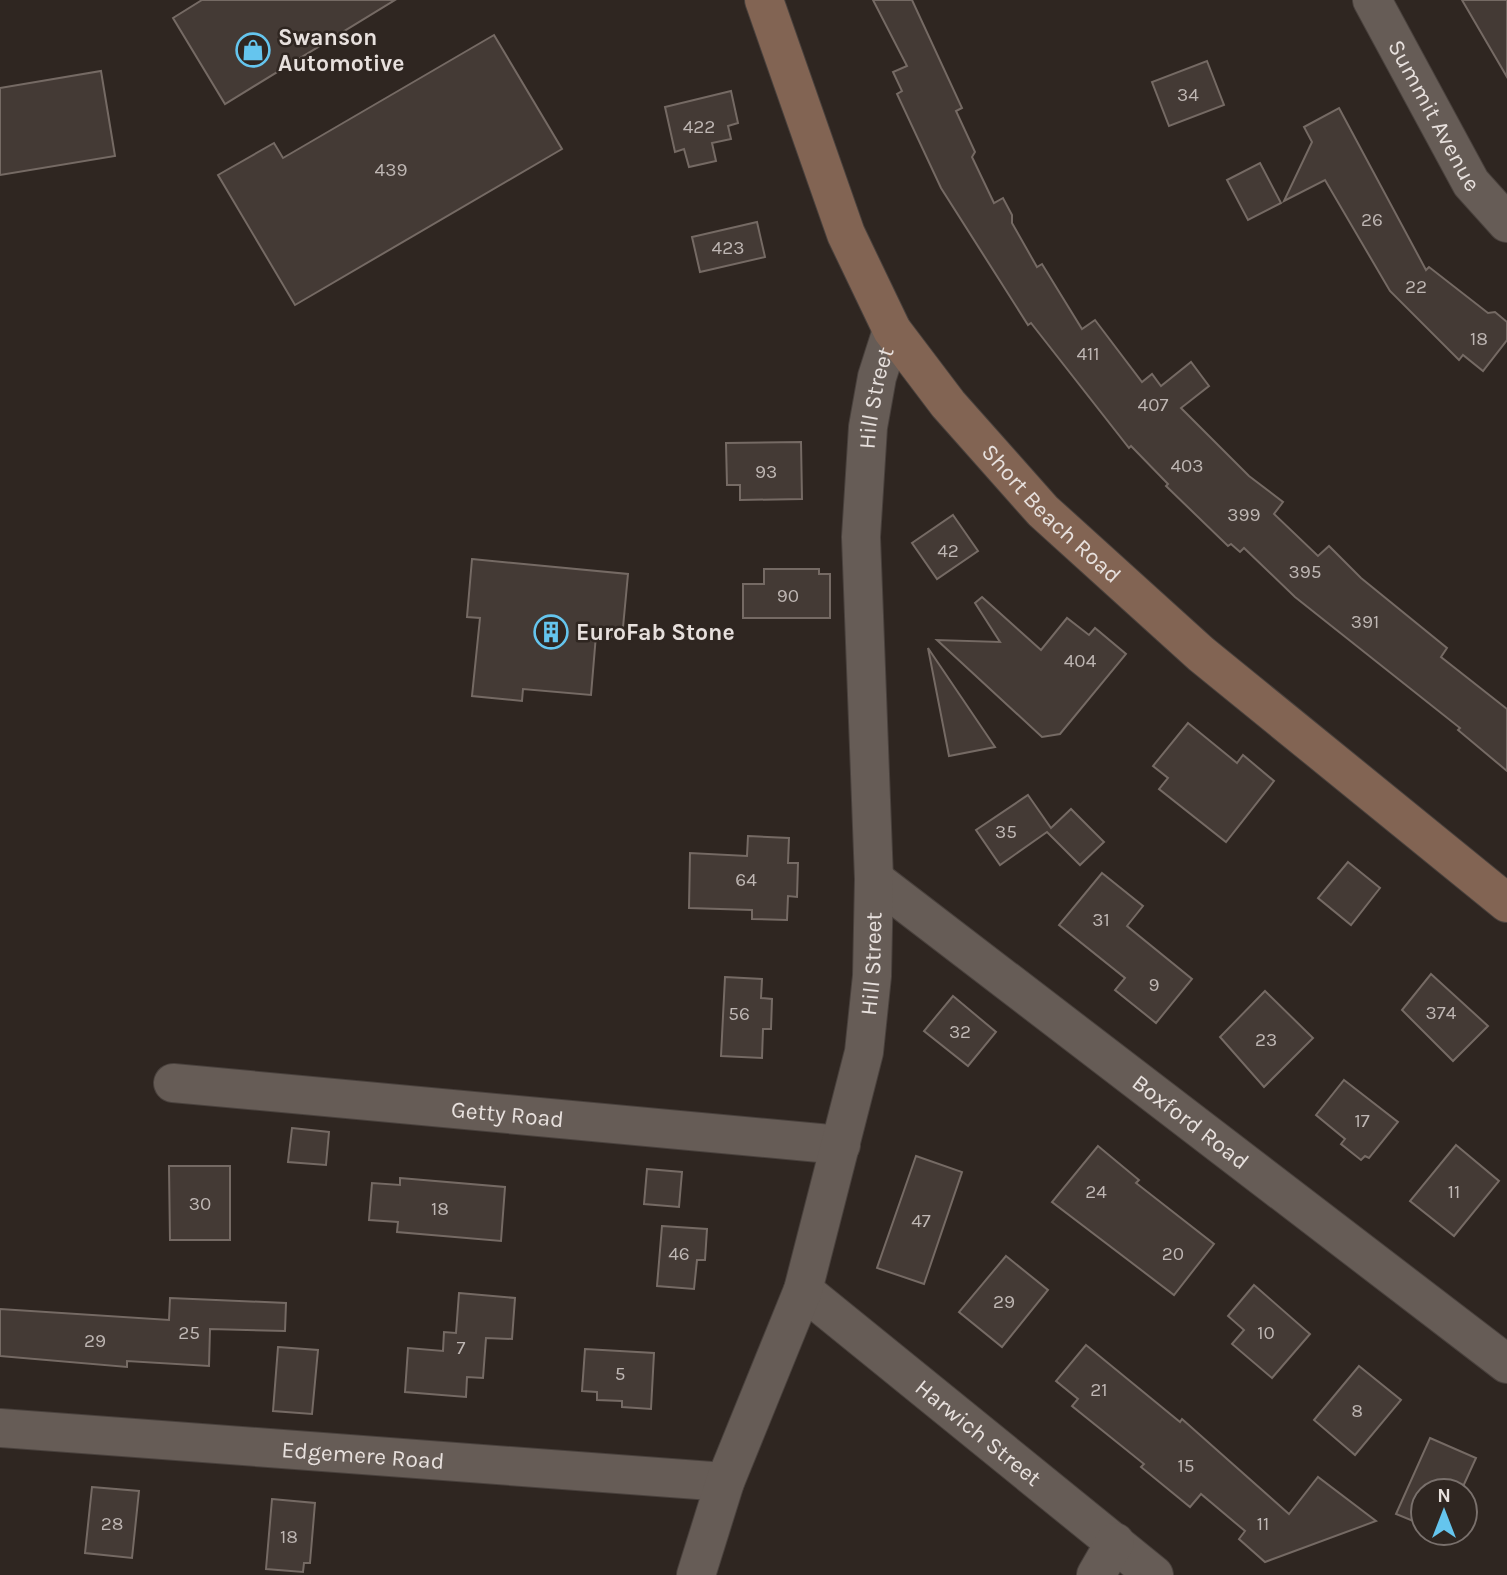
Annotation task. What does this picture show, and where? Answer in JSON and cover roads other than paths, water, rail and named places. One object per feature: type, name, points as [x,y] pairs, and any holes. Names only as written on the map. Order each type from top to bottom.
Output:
[{"type":"main road","name":"Short Beach Road","points":[[764,0],[846,234],[892,330],[948,404],[1044,511],[1201,654],[1507,903]]},
{"type":"street","name":"Summit Avenue","points":[[1372,0],[1471,183],[1507,223]]},
{"type":"street","name":"Hill Street","points":[[696,1575],[725,1482],[803,1290],[864,1052],[872,976],[874,879],[861,537],[868,427],[877,377],[892,330]]},
{"type":"street","name":"Boxford Road","points":[[874,879],[1507,1364]]},
{"type":"street","name":"Getty Road","points":[[173,1083],[841,1145]]},
{"type":"street","name":"Harwich Street","points":[[803,1290],[1154,1575]]},
{"type":"street","name":"Edgemere Road","points":[[0,1428],[725,1482]]},
{"type":"street","points":[[1096,1575],[1115,1542]]},
{"type":"place","name":"Swanson Automotive","points":[[253,50]]},
{"type":"place","name":"EuroFab Stone","points":[[551,632]]}]
